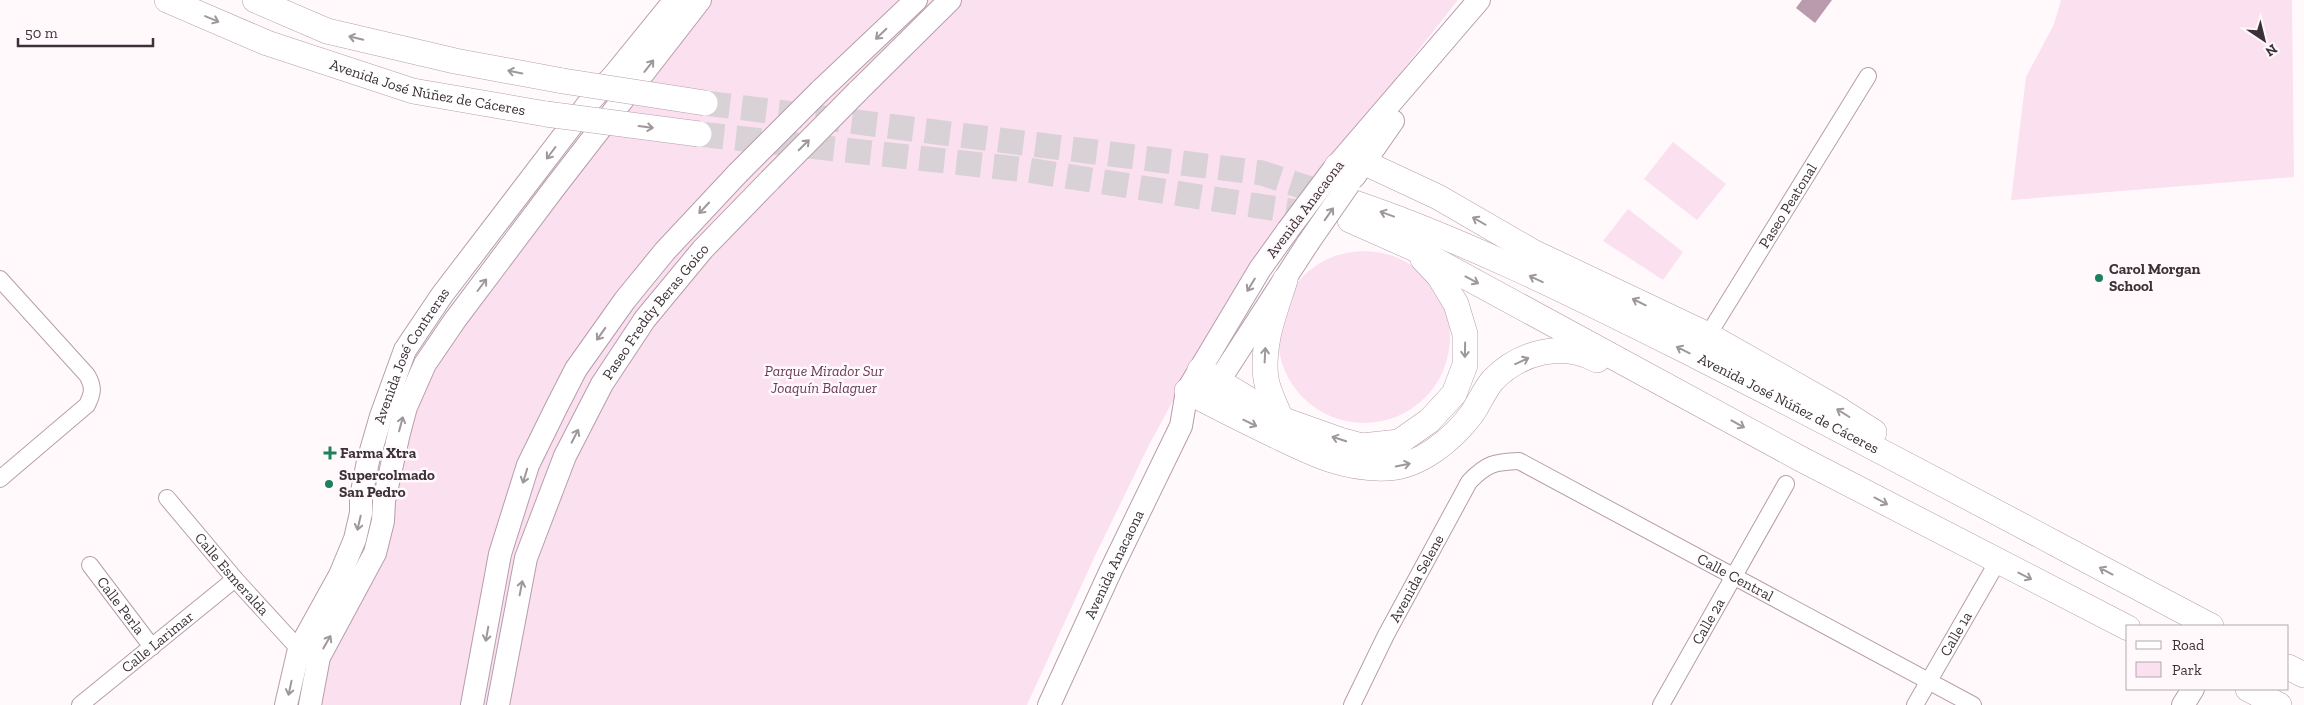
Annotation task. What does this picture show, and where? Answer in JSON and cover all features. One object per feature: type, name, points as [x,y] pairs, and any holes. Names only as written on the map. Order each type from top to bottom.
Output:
[{"type":"main road","name":"Avenida José Núñez de Cáceres","points":[[167,0],[267,42],[413,91],[546,114],[699,134]]},
{"type":"main road","name":"Avenida José Núñez de Cáceres","points":[[255,0],[327,31],[456,61],[563,81],[705,103]]},
{"type":"main road","name":"Avenida José Contreras","points":[[286,705],[299,649],[340,574],[355,539],[361,513],[361,497],[368,461],[380,416],[405,350],[442,295],[591,100],[614,75],[675,0]]},
{"type":"main road","name":"Avenida José Contreras","points":[[310,705],[319,657],[375,553],[383,521],[384,502],[399,433],[406,407],[419,377],[455,320],[700,0]]},
{"type":"main road","name":"Paseo Freddy Beras Goico","points":[[472,705],[500,554],[528,465],[576,369],[625,300],[665,250],[820,91],[916,0]]},
{"type":"main road","name":"Paseo Freddy Beras Goico","points":[[498,705],[526,558],[565,456],[602,384],[650,312],[703,249],[950,0]]},
{"type":"main road","name":"Avenida Anacaona","points":[[1363,162],[1473,8]]},
{"type":"main road","name":"Avenida Anacaona","points":[[1203,386],[1285,280],[1345,189],[1473,8]]},
{"type":"main road","points":[[1203,386],[1281,419],[1362,446],[1398,442],[1429,421],[1454,394],[1465,365],[1465,334],[1456,304],[1439,276],[1413,248],[1345,189],[1363,162],[1438,197],[1533,252],[1708,336],[1835,407],[1918,459],[1973,501],[1958,541]]},
{"type":"main road","name":"Avenida José Núñez de Cáceres","points":[[1345,189],[1390,215],[1492,259],[1628,322],[1755,386],[2134,586],[2168,616],[2207,625]]},
{"type":"main road","name":"Avenida Anacaona","points":[[1049,705],[1111,570],[1260,269],[1288,230],[1345,189]]},
{"type":"main road","points":[[1413,248],[1958,541],[2121,624],[2134,586]]},
{"type":"main road","points":[[1281,419],[1266,381],[1264,359],[1266,338],[1285,280]]},
{"type":"main road","points":[[1203,386],[1328,460],[1362,467],[1388,468],[1412,464],[1434,451],[1471,416],[1492,382],[1506,368],[1549,351],[1567,350],[1586,354],[1643,386],[1705,406]]},
{"type":"main road","points":[[2289,668],[2304,675]]},
{"type":"main road","points":[[2183,705],[2192,690]]},
{"type":"main road","points":[[2250,690],[2279,705]]},
{"type":"street","name":"Paseo Peatonal","points":[[1708,336],[1868,76]]},
{"type":"street","points":[[0,279],[87,375],[92,384],[93,394],[87,405],[0,479]]},
{"type":"street","name":"Calle Central","points":[[1496,462],[1519,461],[1973,705]]},
{"type":"street","name":"Avenida Selene","points":[[1352,705],[1386,635],[1469,482],[1482,469],[1496,462]]},
{"type":"street","name":"Calle 2a","points":[[1660,705],[1786,484]]},
{"type":"street","name":"Calle Esmeralda","points":[[167,498],[235,579],[299,649]]},
{"type":"street","name":"Calle 1a","points":[[1915,705],[1998,562]]},
{"type":"street","name":"Calle Perla","points":[[90,564],[152,646]]},
{"type":"street","name":"Calle Larimar","points":[[80,705],[235,579]]},
{"type":"green space","name":"Parque Mirador Sur Joaquín Balaguer","points":[[711,0],[1458,0],[1276,231],[1186,377],[1149,445],[1094,558],[1027,705],[319,705],[332,654],[392,522],[408,435],[424,387],[462,325]]},
{"type":"green space","points":[[2061,0],[2292,0],[2294,177],[2011,200],[2026,77],[2054,24]]},
{"type":"green space","points":[[1673,142],[1726,184],[1697,220],[1644,179]]},
{"type":"green space","points":[[1628,209],[1683,252],[1663,280],[1603,241]]},
{"type":"green space","points":[[1356,251],[1372,251],[1405,261],[1419,270],[1431,282],[1440,296],[1446,312],[1450,337],[1448,354],[1440,378],[1431,392],[1419,404],[1405,413],[1389,419],[1372,423],[1356,423],[1323,413],[1309,404],[1297,392],[1288,378],[1282,362],[1278,345],[1278,329],[1288,296],[1297,282],[1309,270],[1323,261],[1339,255]]},
{"type":"shaded area","points":[[1802,0],[1832,0],[1815,23],[1796,8]]},
{"type":"tunnel","points":[[705,103],[1262,173],[1338,198]]},
{"type":"tunnel","points":[[699,134],[1027,170],[1323,216]]},
{"type":"place","name":"Carol Morgan School","points":[[2099,278]]},
{"type":"place","name":"Farma Xtra","points":[[330,453]]},
{"type":"place","name":"Supercolmado San Pedro","points":[[329,484]]}]
